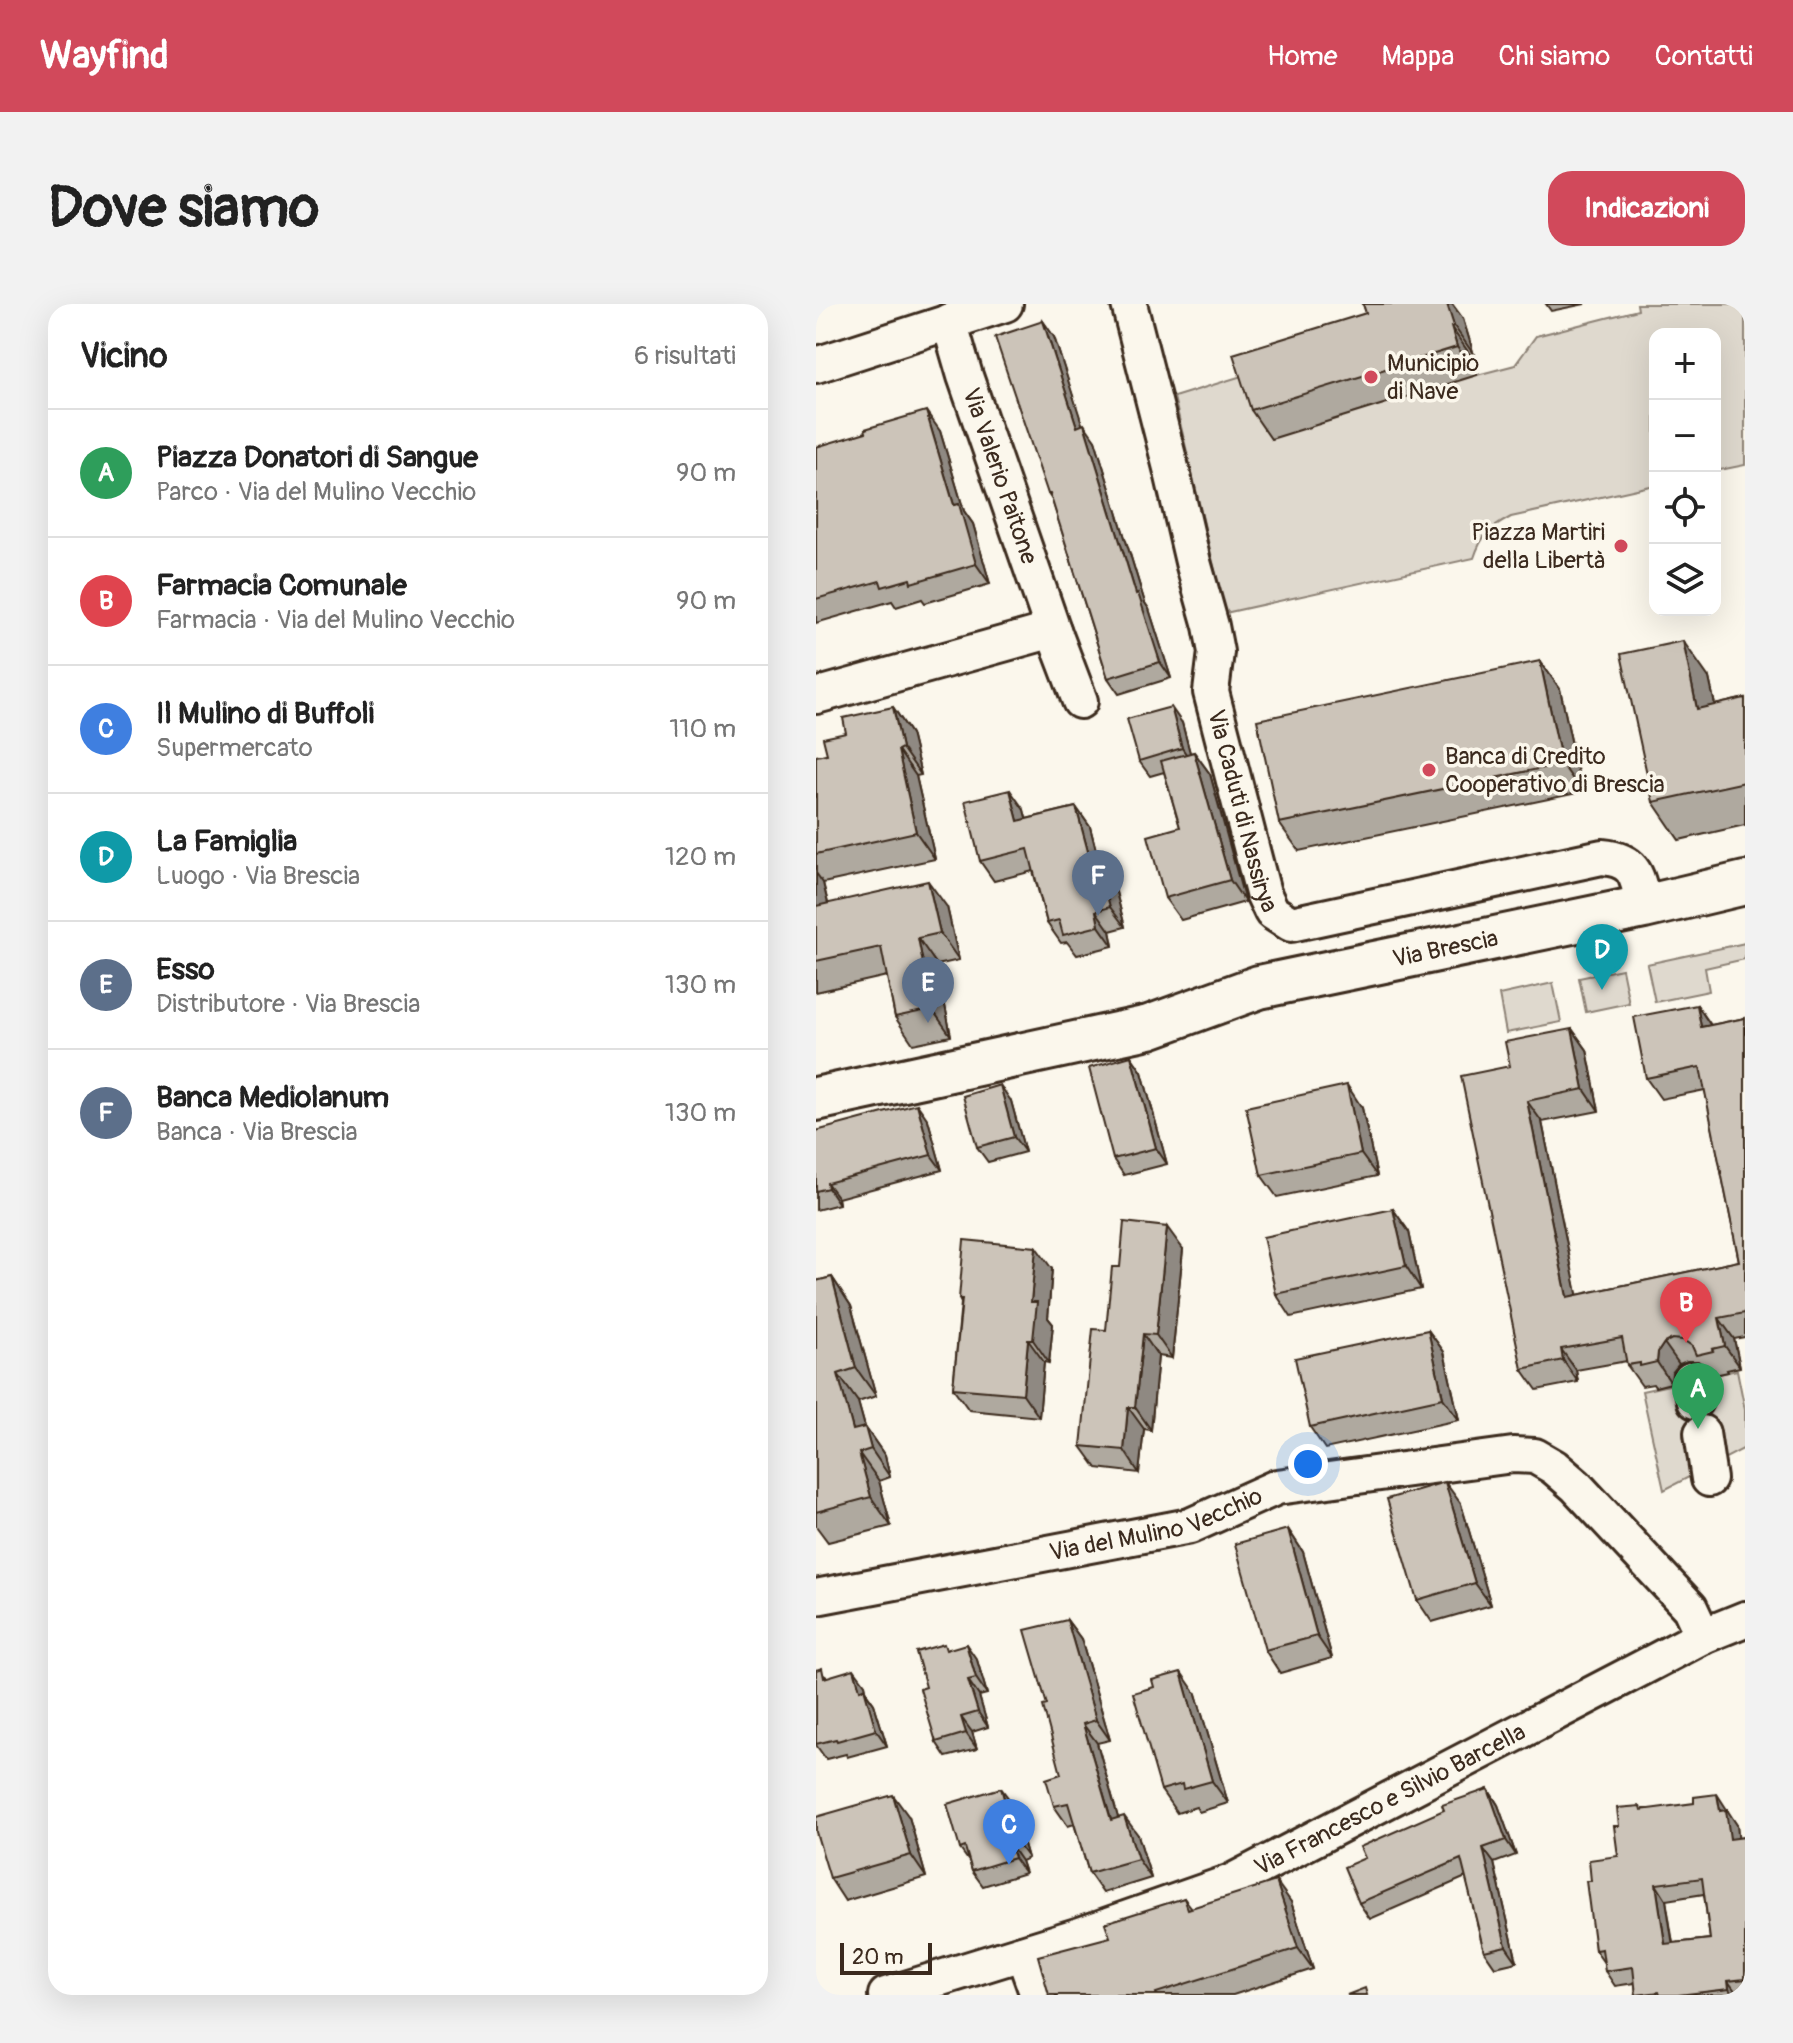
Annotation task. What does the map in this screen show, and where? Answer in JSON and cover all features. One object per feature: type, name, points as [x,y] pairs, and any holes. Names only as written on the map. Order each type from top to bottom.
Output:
[{"type":"main road","name":"Via Brescia","points":[[816,1099],[1149,1027],[1259,987],[1745,883]]},
{"type":"main road","name":"Via Brescia","points":[[1149,1027],[1264,1014],[1745,913]]},
{"type":"street","points":[[816,365],[1005,304]]},
{"type":"street","name":"Via Caduti di Nassirya","points":[[1129,304],[1211,626],[1216,652],[1211,692],[1263,893],[1272,912],[1291,924],[1602,857],[1620,858],[1637,875],[1644,907]]},
{"type":"street","name":"Via Valerio Paitone","points":[[949,321],[965,376],[1080,701]]},
{"type":"street","points":[[816,696],[1053,630]]},
{"type":"street","points":[[1696,1404],[1709,1479]]},
{"type":"street","name":"Via del Mulino Vecchio","points":[[816,1597],[1190,1526],[1277,1487],[1513,1455],[1535,1456],[1576,1486],[1690,1608],[1703,1636]]},
{"type":"street","name":"Via Francesco e Silvio Barcella","points":[[886,1995],[1023,1953],[1231,1882],[1703,1636],[1745,1619]]},
{"type":"street","points":[[1023,1953],[1038,1995]]},
{"type":"shaded area","points":[[1637,304],[1745,304],[1745,465],[1721,470],[1721,328],[1649,328],[1649,486],[1511,517],[1487,533],[1474,558],[1225,613],[1174,397],[1245,375],[1477,375],[1515,365],[1536,336],[1638,310]]},
{"type":"shaded area","points":[[1745,943],[1745,959],[1705,968],[1709,991],[1655,1002],[1647,964]]},
{"type":"shaded area","points":[[1622,969],[1629,1003],[1586,1012],[1579,978]]},
{"type":"shaded area","points":[[1553,983],[1561,1022],[1506,1033],[1499,995]]},
{"type":"shaded area","points":[[1737,1370],[1745,1410],[1745,1448],[1664,1490],[1642,1391]]},
{"type":"building","points":[[1363,304],[1447,304],[1457,347],[1251,410],[1233,354],[1366,313]]},
{"type":"building","points":[[1043,321],[1077,427],[1084,424],[1160,662],[1108,678],[1050,494],[995,337]]},
{"type":"building","points":[[926,411],[954,505],[959,504],[976,564],[911,583],[910,579],[882,587],[880,581],[816,599],[816,447]]},
{"type":"building","points":[[1683,641],[1697,709],[1745,698],[1745,782],[1653,802],[1621,654]]},
{"type":"building","name":"Banca di Credito Cooperativo di Brescia","points":[[1540,661],[1562,764],[1279,823],[1257,720]]},
{"type":"building","points":[[893,707],[902,748],[898,750],[916,832],[816,854],[816,756],[827,754],[823,738],[846,733],[843,718]]},
{"type":"building","points":[[1171,707],[1182,748],[1139,761],[1127,719]]},
{"type":"building","points":[[1194,752],[1230,880],[1165,898],[1148,836],[1180,827],[1161,761]]},
{"type":"building","points":[[1010,790],[1018,821],[1076,807],[1089,855],[1096,853],[1110,907],[1096,911],[1099,926],[1063,935],[1059,920],[1047,923],[1028,849],[980,861],[965,801]]},
{"type":"building","points":[[928,881],[940,933],[918,938],[932,1009],[895,1017],[881,947],[816,961],[816,906]]},
{"type":"building","points":[[1697,1005],[1701,1027],[1745,1018],[1745,1313],[1719,1318],[1725,1346],[1713,1351],[1696,1355],[1692,1346],[1683,1340],[1672,1339],[1664,1343],[1658,1352],[1657,1362],[1627,1365],[1622,1338],[1561,1349],[1563,1360],[1522,1369],[1461,1076],[1510,1066],[1505,1042],[1572,1029],[1584,1089],[1527,1101],[1567,1297],[1739,1261],[1700,1067],[1646,1078],[1634,1017]]},
{"type":"building","points":[[1131,1056],[1156,1148],[1113,1159],[1089,1068]]},
{"type":"building","points":[[1000,1085],[1014,1137],[977,1147],[963,1096]]},
{"type":"building","points":[[1347,1085],[1361,1154],[1261,1175],[1246,1107]]},
{"type":"building","points":[[917,1104],[931,1155],[827,1183],[828,1188],[816,1191],[816,1131]]},
{"type":"building","points":[[1393,1209],[1406,1266],[1276,1294],[1263,1237]]},
{"type":"building","points":[[1124,1222],[1167,1227],[1156,1335],[1143,1334],[1135,1407],[1128,1407],[1124,1450],[1081,1446],[1093,1329],[1106,1330],[1112,1267],[1120,1267]]},
{"type":"building","points":[[964,1240],[1036,1247],[1031,1302],[1037,1302],[1033,1340],[1028,1340],[1023,1394],[953,1388]]},
{"type":"building","points":[[832,1277],[856,1368],[838,1374],[853,1430],[865,1427],[871,1449],[859,1453],[871,1497],[816,1512],[816,1281]]},
{"type":"building","points":[[1428,1330],[1443,1398],[1310,1427],[1295,1358]]},
{"type":"building","points":[[1445,1482],[1475,1583],[1417,1600],[1387,1499]]},
{"type":"building","points":[[1288,1529],[1317,1636],[1265,1650],[1235,1544]]},
{"type":"building","points":[[1067,1620],[1096,1720],[1083,1724],[1111,1820],[1124,1816],[1138,1859],[1089,1873],[1068,1803],[1054,1806],[1046,1779],[1061,1774],[1043,1706],[1047,1705],[1025,1630]]},
{"type":"building","points":[[944,1644],[946,1650],[966,1644],[976,1678],[968,1680],[978,1712],[961,1717],[966,1733],[936,1742],[920,1689],[926,1687],[916,1652]]},
{"type":"building","points":[[822,1668],[824,1678],[854,1669],[860,1690],[864,1688],[876,1730],[816,1744],[816,1670]]},
{"type":"building","points":[[1181,1672],[1212,1781],[1183,1789],[1182,1784],[1161,1790],[1133,1693],[1154,1687],[1152,1680]]},
{"type":"building","points":[[1001,1788],[1017,1843],[1010,1845],[1014,1858],[972,1871],[965,1847],[960,1849],[947,1804]]},
{"type":"building","points":[[1488,1789],[1506,1840],[1483,1848],[1506,1946],[1484,1951],[1461,1859],[1359,1903],[1344,1867],[1365,1858],[1360,1847],[1444,1810],[1442,1805]]},
{"type":"building","points":[[1717,1794],[1720,1811],[1726,1810],[1730,1839],[1745,1837],[1745,1979],[1728,1981],[1729,1989],[1678,1995],[1660,1995],[1659,1992],[1636,1995],[1633,1967],[1605,1971],[1602,1949],[1595,1950],[1586,1881],[1591,1881],[1589,1860],[1618,1856],[1614,1826],[1619,1826],[1617,1808],[1640,1806],[1641,1810],[1694,1803],[1694,1797]],"holes":[[[1702,1878],[1710,1939],[1665,1944],[1656,1884]]]},
{"type":"building","points":[[893,1795],[911,1855],[830,1878],[816,1832],[816,1817]]},
{"type":"building","points":[[1276,1881],[1298,1948],[1157,1995],[1049,1995],[1038,1956],[1110,1937],[1105,1923],[1184,1898],[1188,1909]]},
{"type":"building","points":[[1365,1988],[1367,1995],[1347,1995]]},
{"type":"place","name":"Municipio di Nave","points":[[1371,377]]},
{"type":"place","name":"Piazza Martiri della Libertà","points":[[1621,546]]},
{"type":"place","name":"Banca di Credito Cooperativo di Brescia","points":[[1429,770]]},
{"type":"place","name":"Banca Mediolanum","points":[[1098,916]]},
{"type":"place","name":"La Famiglia","points":[[1602,990]]},
{"type":"place","name":"Esso","points":[[928,1023]]},
{"type":"place","name":"Farmacia Comunale","points":[[1686,1343]]},
{"type":"place","name":"Piazza Donatori di Sangue","points":[[1698,1429]]},
{"type":"place","name":"Il Mulino di Buffoli","points":[[1009,1865]]}]
